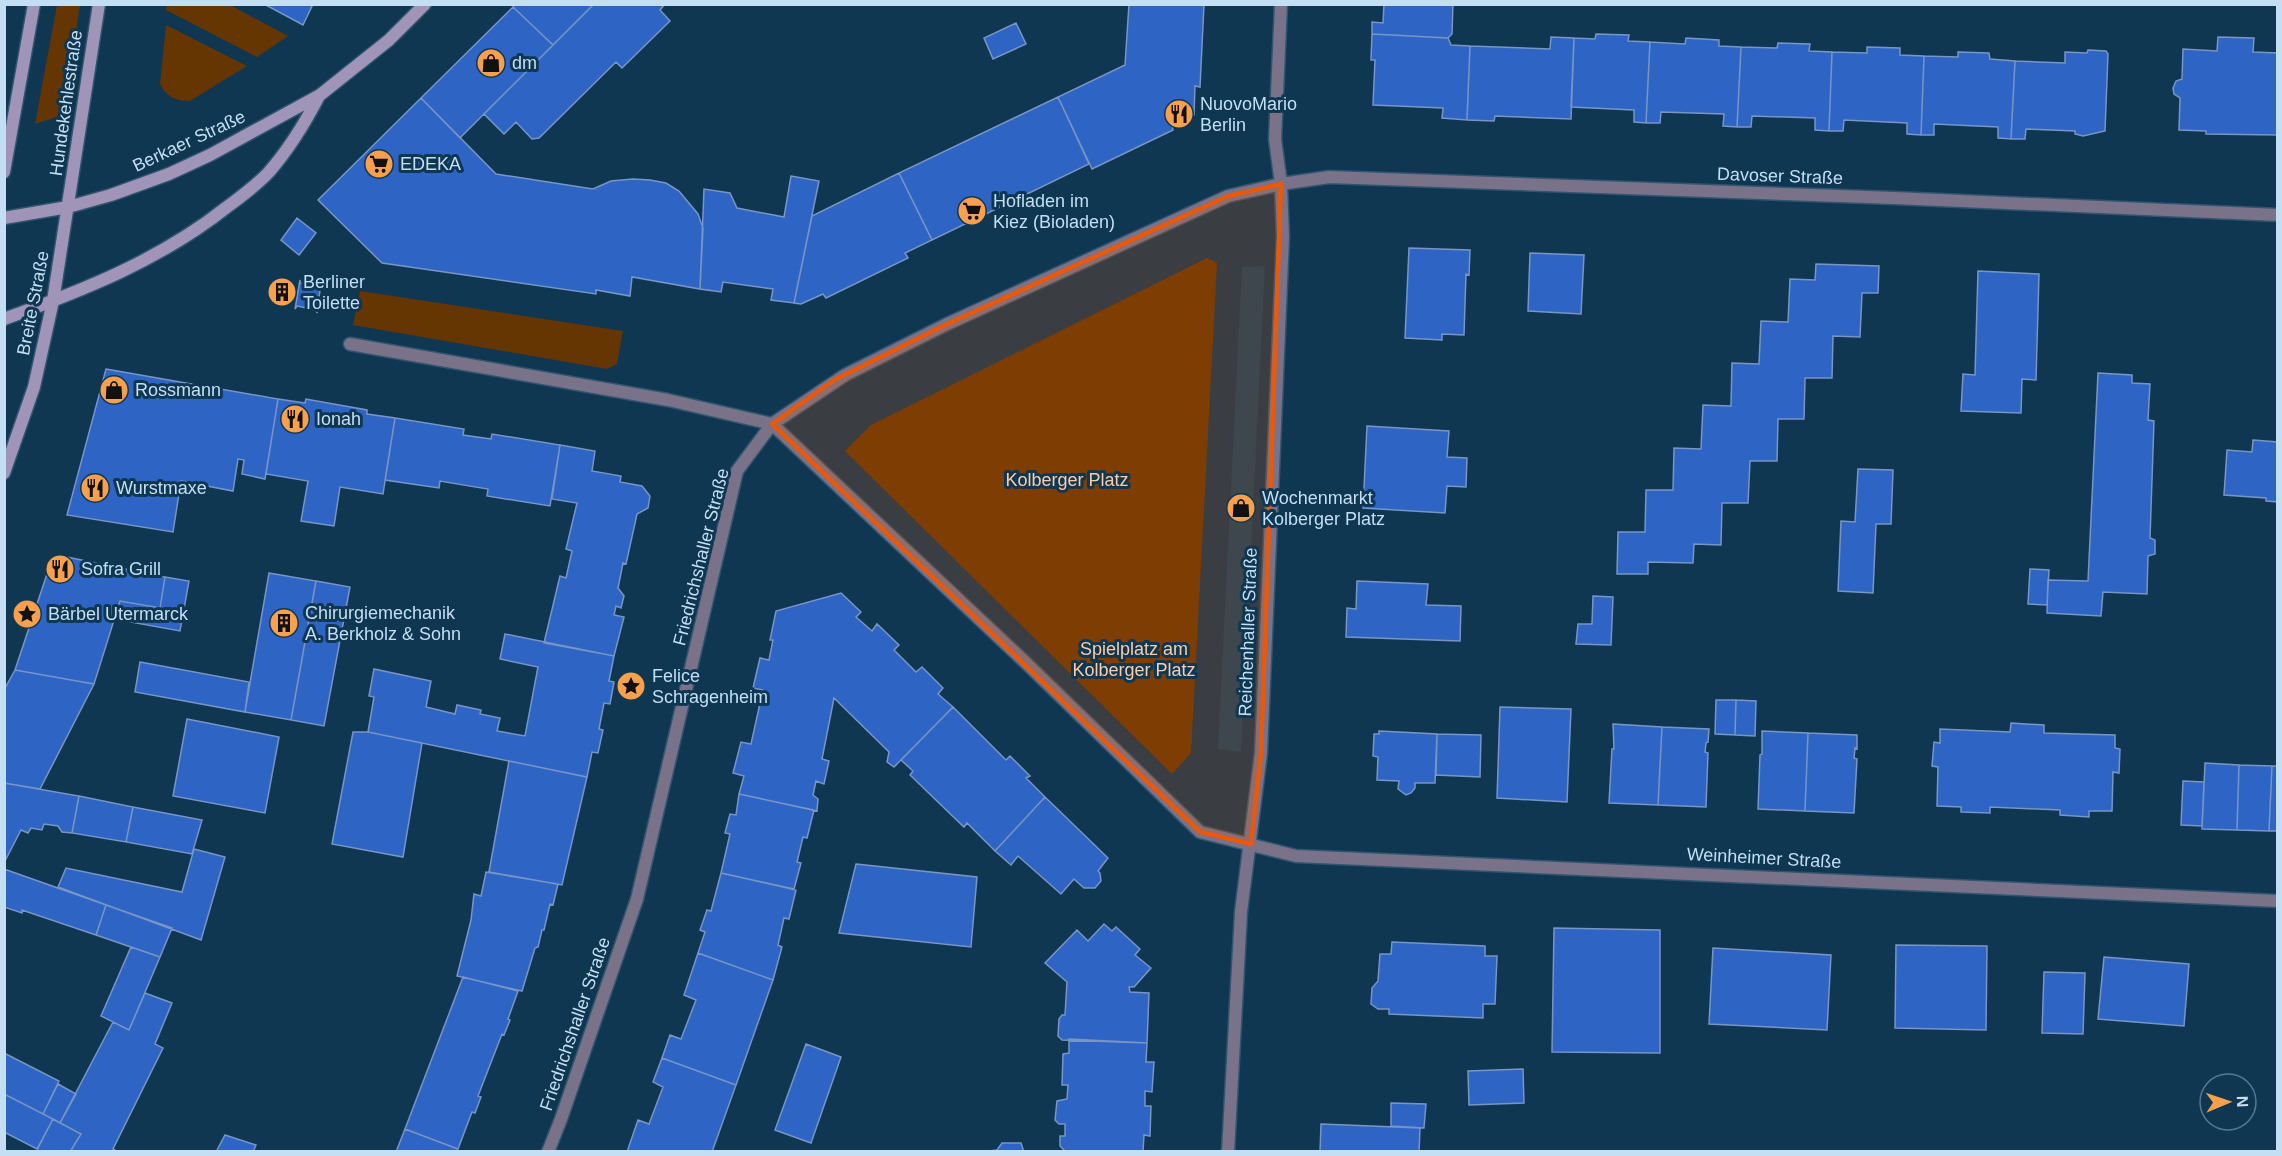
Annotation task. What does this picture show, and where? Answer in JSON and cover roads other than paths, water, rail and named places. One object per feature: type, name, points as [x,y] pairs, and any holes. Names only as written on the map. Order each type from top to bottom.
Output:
[{"type":"street","points":[[4,172],[34,4]]},
{"type":"street","name":"Hundekehlestraße","points":[[69,207],[88,66],[99,4]]},
{"type":"street","name":"Berkaer Straße","points":[[4,218],[69,207],[169,174],[210,155],[320,95],[390,40],[425,4]]},
{"type":"street","name":"Reichenhaller Straße","points":[[1228,1152],[1241,912],[1251,844],[1261,742],[1283,237],[1281,184],[1275,139],[1281,4]]},
{"type":"street","name":"Berkaer Straße","points":[[4,320],[139,265],[166,250],[223,211],[268,172],[302,129],[320,95]]},
{"type":"street","name":"Davoser Straße","points":[[1281,184],[1329,177],[1906,198],[2277,215]]},
{"type":"street","points":[[772,424],[834,380],[947,324],[1228,196],[1281,184]]},
{"type":"street","name":"Breite Straße","points":[[4,473],[34,387],[53,301],[69,207]]},
{"type":"street","points":[[350,344],[668,400],[772,424],[1026,663],[1200,832],[1251,844]]},
{"type":"street","name":"Friedrichshaller Straße","points":[[548,1152],[637,899],[737,471],[772,424]]},
{"type":"street","name":"Weinheimer Straße","points":[[1251,844],[1304,856],[2277,901]]},
{"type":"place","name":"dm","points":[[491,63]]},
{"type":"place","name":"NuovoMario Berlin","points":[[1179,114]]},
{"type":"place","name":"EDEKA","points":[[379,164]]},
{"type":"place","name":"Hofladen im Kiez (Bioladen)","points":[[972,211]]},
{"type":"place","name":"Berliner Toilette","points":[[282,292]]},
{"type":"place","name":"Rossmann","points":[[114,390]]},
{"type":"place","name":"Ionah","points":[[295,419]]},
{"type":"place","name":"Wurstmaxe","points":[[95,488]]},
{"type":"place","name":"Wochenmarkt Kolberger Platz","points":[[1241,508]]},
{"type":"place","name":"Sofra Grill","points":[[60,569]]},
{"type":"place","name":"Bärbel Utermarck","points":[[27,614]]},
{"type":"place","name":"Chirurgiemechanik A. Berkholz & Sohn","points":[[284,623]]},
{"type":"place","name":"Felice Schragenheim","points":[[631,686]]},
{"type":"park label","name":"Kolberger Platz","points":[[1067,480]]},
{"type":"park label","name":"Spielplatz am Kolberger Platz","points":[[1134,659]]}]
